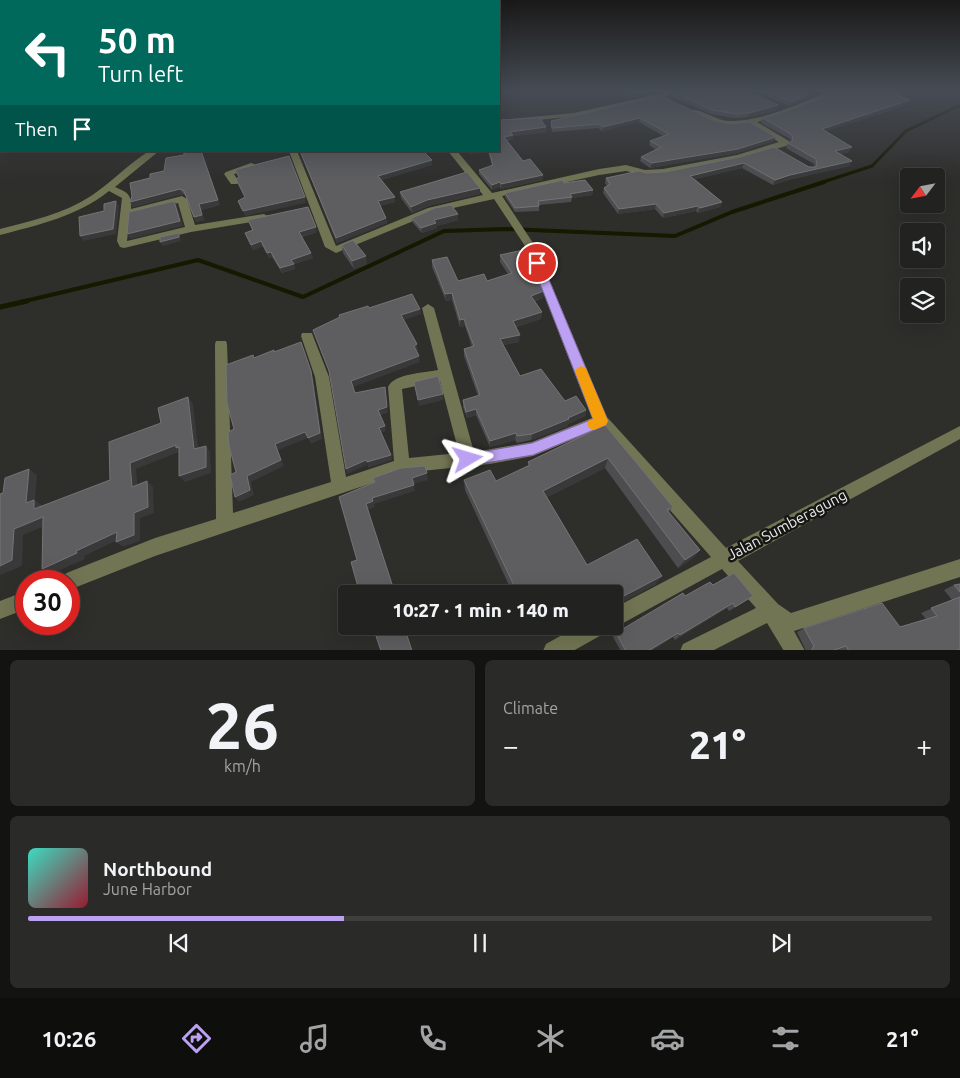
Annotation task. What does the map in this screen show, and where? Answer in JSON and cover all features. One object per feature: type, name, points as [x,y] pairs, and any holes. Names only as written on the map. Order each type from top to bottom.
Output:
[{"type":"street","points":[[713,120],[719,123],[733,124],[755,120]]},
{"type":"street","points":[[291,155],[310,207],[330,248],[336,250],[432,210],[599,172],[626,168],[645,173],[663,172],[738,157],[786,142],[750,122]]},
{"type":"street","points":[[774,147],[788,155]]},
{"type":"street","points":[[0,232],[62,216],[113,189],[137,162],[154,152]]},
{"type":"street","points":[[453,152],[493,196],[530,246],[601,421],[725,558],[771,612],[795,650]]},
{"type":"street","points":[[234,182],[230,174],[231,172],[260,164]]},
{"type":"street","points":[[113,189],[127,198],[122,240],[124,245],[191,229],[278,214]]},
{"type":"street","points":[[125,213],[182,199],[191,229]]},
{"type":"street","points":[[428,308],[468,459]]},
{"type":"street","points":[[307,336],[322,377],[340,487]]},
{"type":"street","points":[[221,344],[225,525]]},
{"type":"street","points":[[402,466],[395,386],[401,383],[446,374]]},
{"type":"street","points":[[80,577],[155,547],[402,466],[468,459],[533,449],[601,421]]},
{"type":"street","name":"Jalan Sumberagung","points":[[623,613],[960,432]]},
{"type":"street","points":[[771,612],[789,623],[960,568]]},
{"type":"street","points":[[0,610],[15,604]]},
{"type":"street","points":[[690,650],[771,612]]},
{"type":"street","points":[[553,650],[581,635]]},
{"type":"building","points":[[500,120],[542,120],[546,127],[510,132],[513,135],[504,137],[523,161],[530,159],[543,175],[492,185],[479,170],[493,165],[489,152],[500,152]]},
{"type":"building","points":[[630,120],[603,127],[599,124],[552,128],[551,121]]},
{"type":"building","points":[[644,120],[714,120],[731,124],[749,122],[776,137],[738,149],[652,163],[641,157],[661,147],[650,141],[669,134]]},
{"type":"building","points":[[767,120],[848,120],[822,129],[852,147],[835,151],[852,161],[775,180],[744,163],[690,176],[722,202],[700,208],[698,206],[664,213],[656,204],[619,209],[604,188],[610,184],[606,178],[639,171],[646,173],[665,172],[740,157],[774,147],[809,167],[816,167],[816,159],[788,143],[793,141],[792,135]]},
{"type":"building","points":[[201,152],[218,200],[199,204],[202,215],[194,217],[184,191],[180,189],[130,202],[132,196],[130,183],[150,178],[150,174],[164,171],[166,158],[184,155],[184,153]]},
{"type":"building","points":[[300,152],[424,152],[432,160],[378,176],[395,197],[378,201],[386,218],[336,238]]},
{"type":"building","points":[[289,156],[305,197],[243,211],[238,201],[245,197],[236,179],[239,177],[235,170]]},
{"type":"building","points":[[467,172],[480,188],[427,200],[411,207],[400,192]]},
{"type":"building","points":[[563,180],[564,183],[585,180],[593,190],[570,194],[572,197],[538,201],[539,206],[515,208],[505,193]]},
{"type":"building","points":[[116,201],[113,229],[80,236],[79,217],[104,211],[104,204]]},
{"type":"building","points":[[174,201],[180,221],[127,234],[129,212]]},
{"type":"building","points":[[451,205],[458,214],[434,220],[436,223],[421,228],[412,218],[435,208]]},
{"type":"building","points":[[308,207],[316,227],[299,232],[311,253],[291,260],[294,264],[280,268],[271,252],[267,253],[261,241],[251,245],[245,233],[253,230],[248,220]]},
{"type":"building","points":[[179,233],[179,237],[160,242],[160,237]]},
{"type":"building","points":[[353,240],[366,256],[352,261],[342,245]]},
{"type":"building","points":[[523,250],[532,262],[539,278],[535,278],[544,291],[531,296],[542,312],[513,321],[520,335],[500,339],[520,376],[541,369],[565,401],[576,396],[586,410],[532,434],[517,436],[516,433],[490,441],[476,409],[466,412],[463,400],[480,395],[464,349],[474,346],[464,319],[460,320],[452,293],[445,294],[432,260],[447,257],[458,281],[484,274],[487,281],[512,273],[500,255]]},
{"type":"building","points":[[412,294],[420,309],[401,315],[417,344],[414,346],[419,356],[351,381],[355,393],[385,387],[387,407],[378,410],[385,426],[379,428],[391,455],[367,462],[366,460],[346,469],[329,371],[313,330],[340,317],[339,315],[368,306],[369,308]]},
{"type":"building","points":[[301,342],[311,371],[320,433],[308,438],[305,432],[275,444],[281,460],[247,476],[250,490],[235,497],[230,475],[236,472],[229,446],[228,432],[234,429],[227,403],[226,365],[253,355],[254,358],[274,350],[274,352]]},
{"type":"building","points":[[438,376],[443,394],[418,400],[414,382]]},
{"type":"building","points":[[188,397],[194,449],[206,446],[206,467],[179,476],[179,447],[176,448],[176,445],[130,463],[132,487],[147,481],[148,507],[134,513],[134,535],[116,542],[117,532],[42,569],[43,517],[14,529],[12,560],[0,566],[0,494],[3,493],[5,478],[29,469],[26,503],[34,500],[34,509],[110,480],[109,442],[161,423],[158,408]]},
{"type":"building","points":[[605,425],[673,507],[667,510],[700,550],[685,560],[608,458],[543,491],[587,565],[637,539],[662,576],[623,596],[623,585],[514,585],[464,480],[490,470],[496,481],[530,465],[528,462]]},
{"type":"building","points":[[425,466],[427,473],[412,478],[414,485],[372,498],[373,501],[366,504],[392,584],[357,585],[351,562],[357,560],[339,497],[375,482],[373,478],[401,468]]},
{"type":"building","points":[[734,573],[753,596],[735,607],[733,603],[680,635],[678,633],[650,650],[625,650],[617,635],[623,635],[623,629],[683,593],[685,596],[710,582],[713,585]]},
{"type":"building","points":[[960,584],[960,592],[954,585]]},
{"type":"building","points":[[960,597],[960,649],[848,650],[846,646],[834,650],[812,650],[814,646],[804,628],[882,603],[900,627],[937,616],[931,608]]},
{"type":"building","points":[[376,635],[407,635],[412,650],[381,650]]},
{"type":"waterway","points":[[820,183],[872,166],[906,131],[928,120]]},
{"type":"waterway","points":[[21,302],[198,260],[303,297],[444,231],[506,229],[675,236],[732,212],[824,182]]},
{"type":"waterway","points":[[0,307],[27,301]]},
{"type":"slow traffic","points":[[581,371],[601,421],[594,424]]},
{"type":"route","points":[[468,459],[533,449],[601,421],[537,263]]}]
